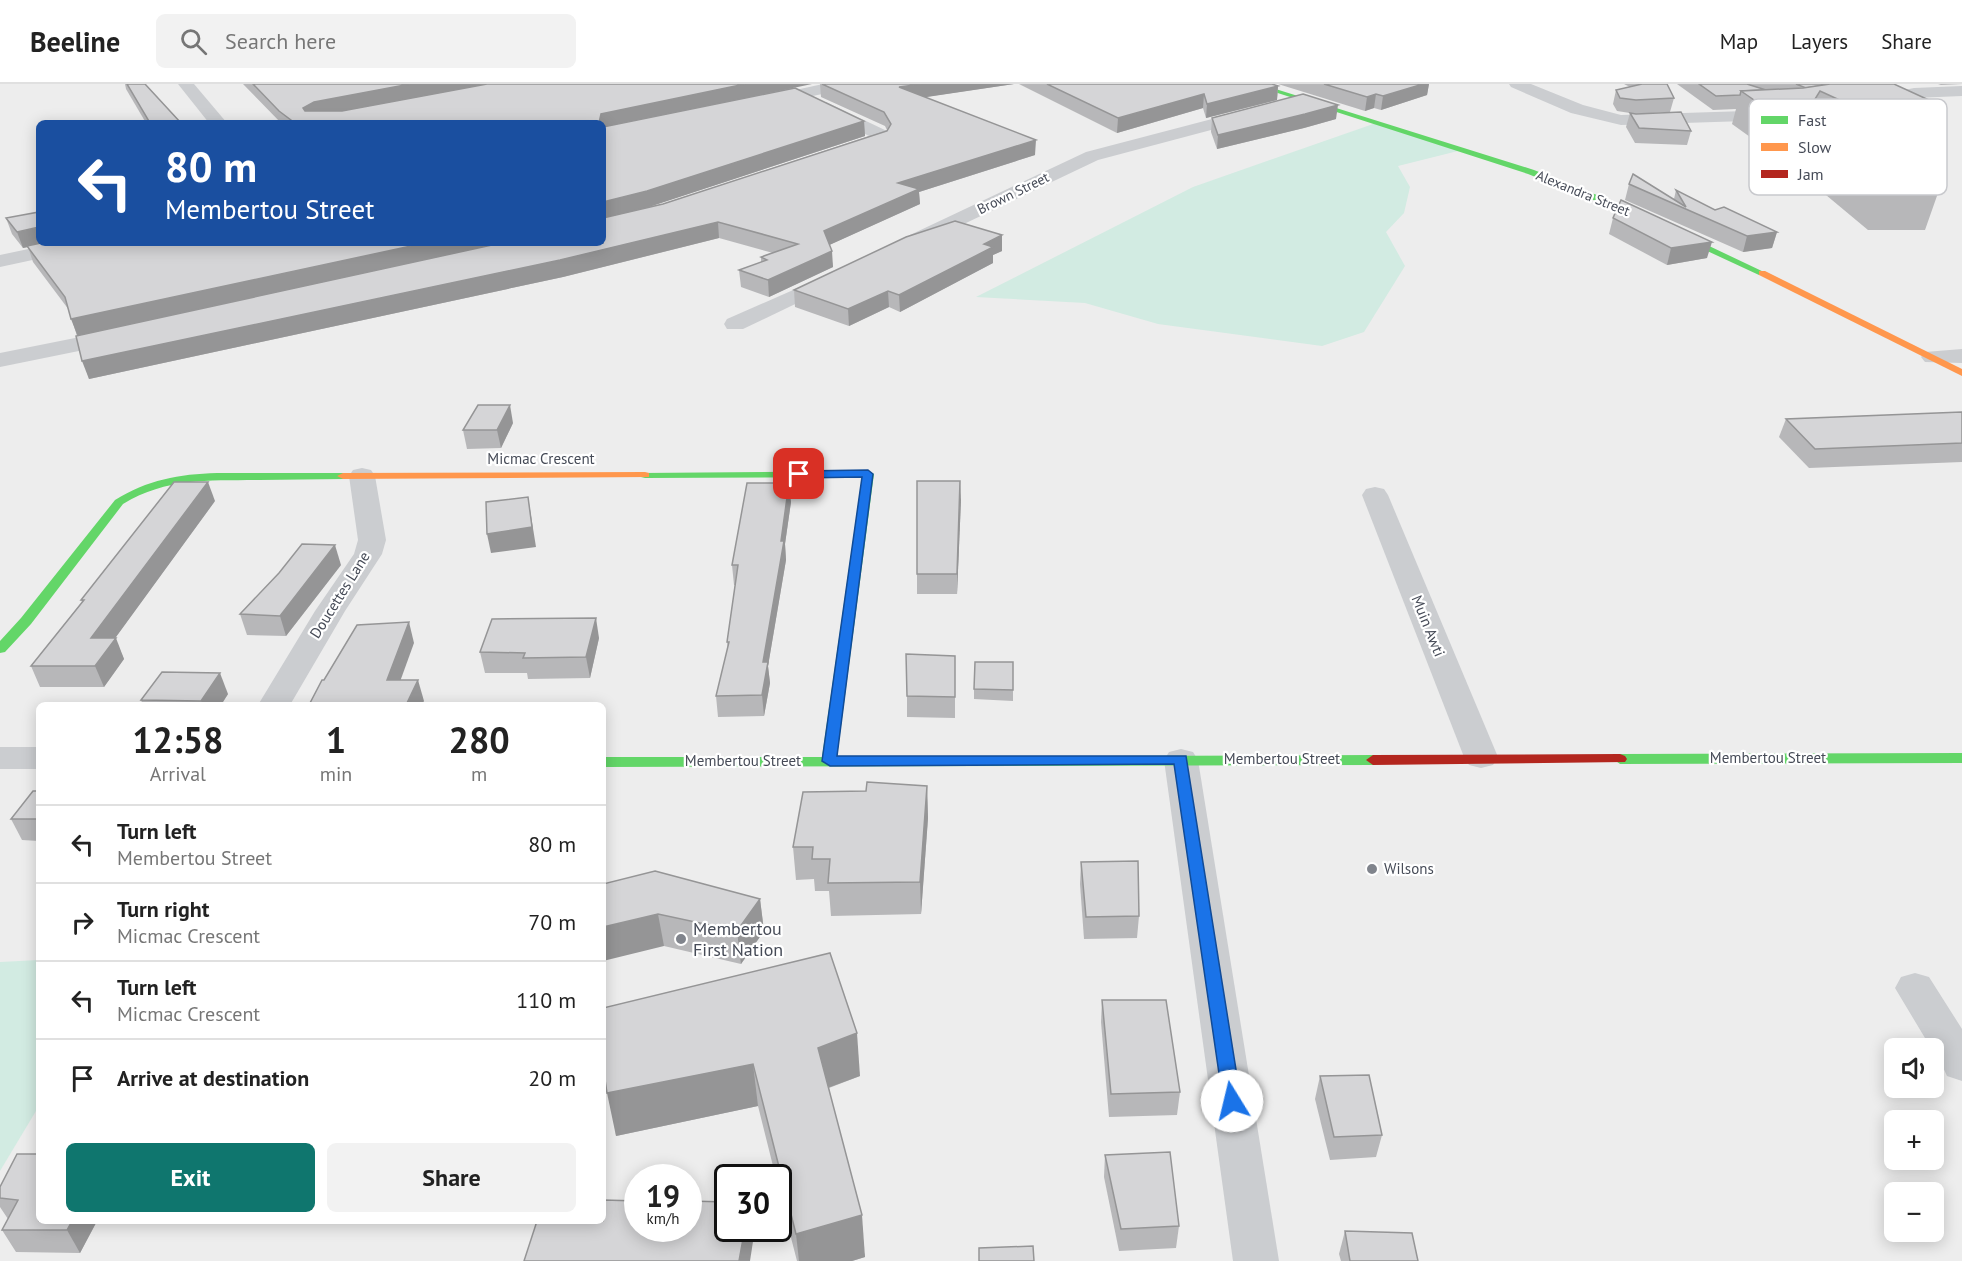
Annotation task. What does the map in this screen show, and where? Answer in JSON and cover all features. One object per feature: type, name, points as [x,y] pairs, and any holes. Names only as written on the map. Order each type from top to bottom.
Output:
[{"type":"street","points":[[752,104],[846,84]]},
{"type":"street","name":"Alexandra Street","points":[[1253,84],[1531,172],[1624,209],[1962,373]]},
{"type":"street","points":[[1517,84],[1577,109],[1621,120],[1749,113]]},
{"type":"street","points":[[190,85],[216,120]]},
{"type":"street","points":[[1881,99],[1962,91]]},
{"type":"street","points":[[798,94],[881,135],[876,142],[833,156]]},
{"type":"street","name":"Brown Street","points":[[898,248],[1092,156],[1304,100]]},
{"type":"street","points":[[3,261],[72,246]]},
{"type":"street","points":[[735,324],[854,268]]},
{"type":"street","points":[[0,360],[138,332]]},
{"type":"street","points":[[1933,357],[1962,356]]},
{"type":"street","name":"Micmac Crescent","points":[[0,650],[26,621],[119,502],[138,490],[163,481],[189,477],[868,474],[830,761]]},
{"type":"street","name":"Doucettes Lane","points":[[276,702],[330,611],[368,554],[372,540],[362,476]]},
{"type":"street","name":"Muin Awti","points":[[1375,495],[1481,758]]},
{"type":"street","points":[[0,758],[36,758]]},
{"type":"street","name":"Membertou Street","points":[[606,762],[1962,758]]},
{"type":"street","points":[[1181,760],[1256,1261]]},
{"type":"street","points":[[1915,987],[1962,1064]]},
{"type":"green space","points":[[1376,123],[1462,150],[1398,166],[1410,187],[1404,213],[1386,232],[1405,266],[1364,332],[1322,346],[1158,324],[1085,303],[976,297],[1193,187]]},
{"type":"green space","points":[[36,960],[36,1111],[0,1171],[0,962]]},
{"type":"building","points":[[127,84],[145,84],[178,120],[148,120]]},
{"type":"building","points":[[253,84],[410,84],[314,102],[303,108],[305,111],[342,111],[487,84],[745,84],[601,114],[600,120],[291,120]]},
{"type":"building","points":[[822,84],[922,84],[899,87],[1036,140],[898,183],[919,189],[824,231],[832,251],[768,280],[739,270],[767,260],[761,257],[798,244],[718,222],[560,260],[82,361],[76,336],[487,246],[606,246],[606,217],[663,204],[887,131],[891,124],[884,112]]},
{"type":"building","points":[[1047,84],[1272,84],[1278,86],[1207,104],[1204,94],[1118,118]]},
{"type":"building","points":[[1324,84],[1423,84],[1383,96],[1376,94],[1367,97]]},
{"type":"building","points":[[1642,84],[1667,84],[1674,98],[1636,100],[1620,98],[1616,90]]},
{"type":"building","points":[[1699,84],[1747,84],[1766,90],[1741,91],[1740,95],[1716,96]]},
{"type":"building","points":[[1796,84],[1831,84],[1806,88]]},
{"type":"building","points":[[1830,84],[1894,84],[1927,99],[1837,99],[1820,91],[1815,99],[1753,99],[1741,91],[1803,88]]},
{"type":"building","points":[[795,88],[864,121],[647,191],[606,201],[606,126]]},
{"type":"building","points":[[1303,94],[1338,105],[1218,135],[1212,118]]},
{"type":"building","points":[[1681,112],[1691,131],[1639,128],[1630,113],[1636,114]]},
{"type":"building","points":[[1633,174],[1686,207],[1676,190],[1715,210],[1724,207],[1777,232],[1747,236],[1629,184]]},
{"type":"building","points":[[1621,200],[1712,242],[1671,248],[1613,218]]},
{"type":"building","points":[[36,213],[36,228],[17,232],[6,218]]},
{"type":"building","points":[[955,221],[1002,235],[984,244],[993,247],[899,295],[888,291],[848,309],[794,290],[906,237]]},
{"type":"building","points":[[36,244],[36,246],[411,246],[71,319],[65,297],[27,246]]},
{"type":"building","points":[[478,405],[510,405],[497,430],[463,430]]},
{"type":"building","points":[[1962,412],[1962,443],[1815,449],[1786,419]]},
{"type":"building","points":[[917,481],[960,481],[957,574],[917,574]]},
{"type":"building","points":[[174,482],[208,482],[91,638],[116,638],[95,666],[31,666],[84,600],[81,600]]},
{"type":"building","points":[[747,483],[789,483],[781,541],[784,541],[763,662],[768,662],[762,695],[716,696],[729,642],[727,642],[738,565],[732,565]]},
{"type":"building","points":[[528,497],[532,527],[487,534],[486,502]]},
{"type":"building","points":[[302,544],[335,545],[280,616],[240,614],[279,573]]},
{"type":"building","points":[[596,618],[586,657],[523,658],[525,653],[480,652],[492,619]]},
{"type":"building","points":[[409,622],[387,680],[418,680],[407,702],[311,702],[357,625]]},
{"type":"building","points":[[906,654],[955,656],[955,697],[907,696]]},
{"type":"building","points":[[975,662],[1013,662],[1013,690],[974,689]]},
{"type":"building","points":[[162,672],[220,673],[201,701],[141,700]]},
{"type":"building","points":[[867,782],[927,786],[920,882],[828,883],[830,859],[812,859],[813,847],[793,847],[803,792],[866,791]]},
{"type":"building","points":[[33,791],[36,791],[36,819],[11,819]]},
{"type":"building","points":[[1138,861],[1139,916],[1086,917],[1081,862]]},
{"type":"building","points":[[655,871],[760,899],[737,931],[658,914],[606,926],[606,883]]},
{"type":"building","points":[[830,953],[857,1033],[818,1048],[862,1215],[796,1234],[792,1218],[792,1164],[778,1164],[753,1064],[607,1093],[606,1007]]},
{"type":"building","points":[[1102,1000],[1166,1000],[1180,1092],[1111,1094]]},
{"type":"building","points":[[1369,1075],[1382,1135],[1334,1137],[1320,1076]]},
{"type":"building","points":[[1170,1152],[1179,1226],[1121,1229],[1105,1155]]},
{"type":"building","points":[[17,1154],[36,1154],[36,1224],[70,1224],[67,1230],[2,1230],[18,1200],[0,1198],[0,1187]]},
{"type":"building","points":[[606,1200],[624,1201],[624,1242],[702,1242],[702,1201],[714,1202],[714,1242],[742,1242],[739,1261],[524,1261],[536,1224],[606,1224]]},
{"type":"building","points":[[1345,1231],[1412,1233],[1418,1261],[1350,1261]]},
{"type":"building","points":[[1033,1246],[1034,1261],[979,1261],[979,1248]]},
{"type":"traffic: fast","points":[[1253,84],[1531,172],[1624,209],[1762,273]]},
{"type":"traffic: fast","points":[[645,475],[868,474],[829,761]]},
{"type":"traffic: fast","points":[[0,649],[26,621],[119,502],[134,493],[166,481],[200,477],[343,476]]},
{"type":"traffic: fast","points":[[1620,759],[1962,758]]},
{"type":"traffic: fast","points":[[606,762],[1373,760]]},
{"type":"traffic: slow","points":[[1762,273],[1962,373]]},
{"type":"traffic: slow","points":[[343,476],[645,475]]},
{"type":"traffic: jam","points":[[1373,760],[1620,759]]},
{"type":"place","name":"Wilsons","points":[[1372,869]]},
{"type":"place","name":"Membertou First Nation","points":[[681,939]]},
{"type":"route","points":[[799,474],[868,474],[830,761],[1181,760],[1232,1101]]}]
